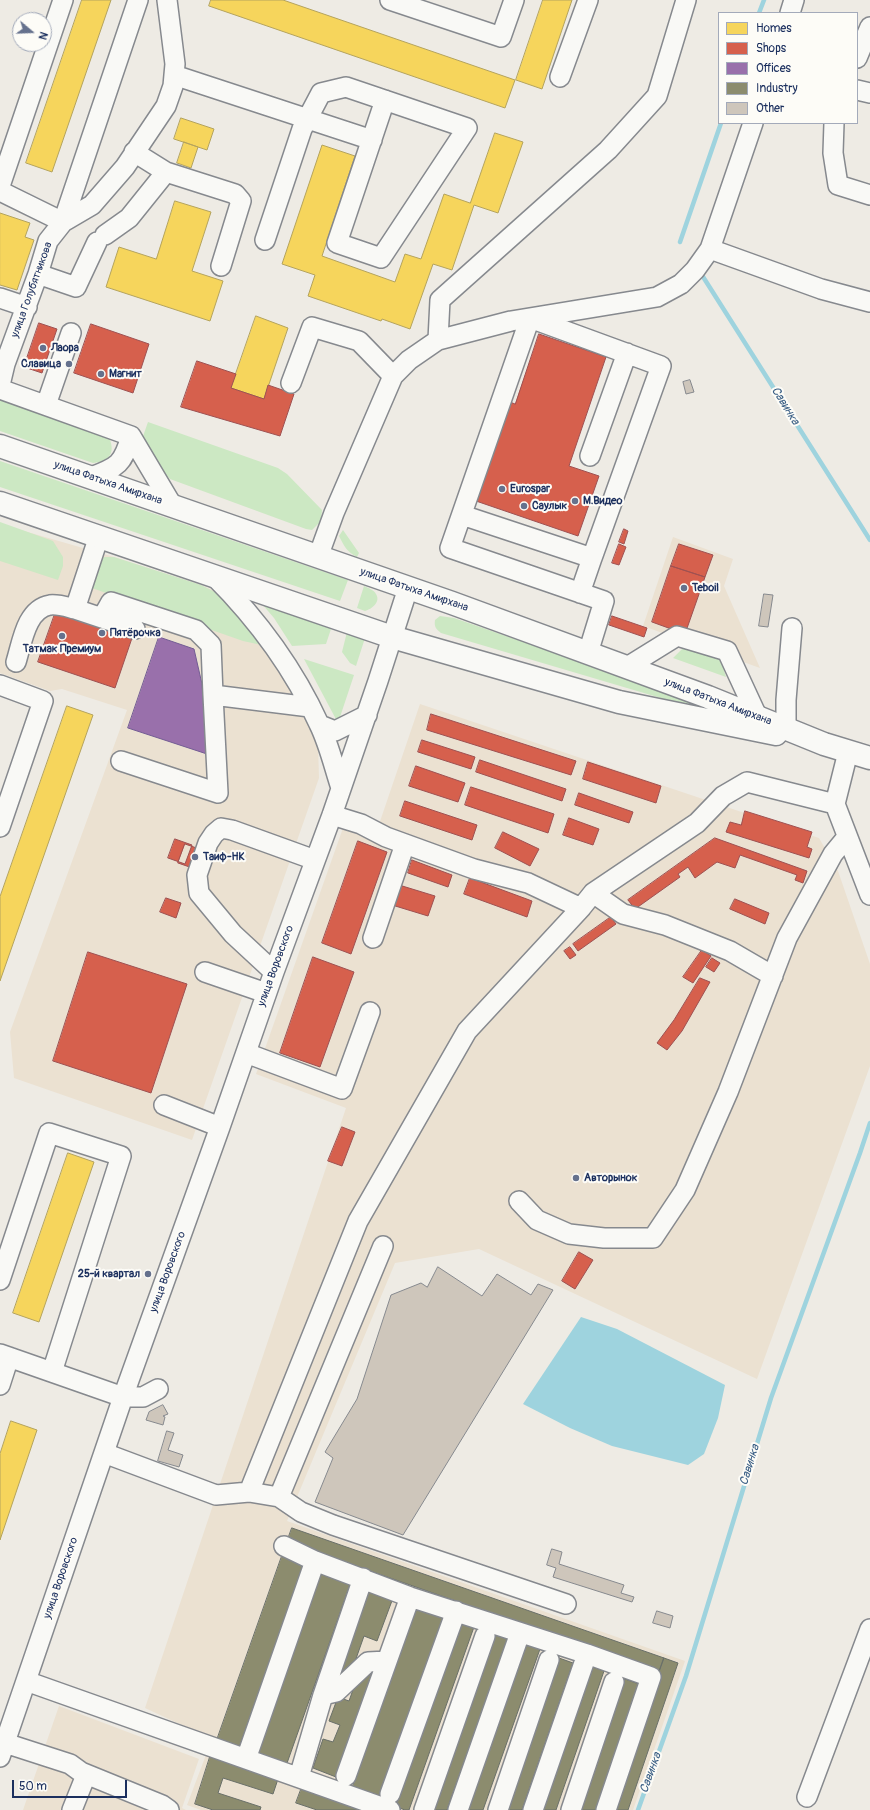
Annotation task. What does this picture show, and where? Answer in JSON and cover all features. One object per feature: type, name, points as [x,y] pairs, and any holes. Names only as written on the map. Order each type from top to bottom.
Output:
[{"type":"main road","name":"улица Фатыха Амирхана","points":[[0,446],[408,588],[628,667],[757,716],[824,744],[870,758]]},
{"type":"main road","name":"улица Фатыха Амирхана","points":[[0,503],[213,574],[392,637],[619,702],[824,744]]},
{"type":"street","points":[[0,186],[63,0]]},
{"type":"street","points":[[0,191],[63,222],[138,0]]},
{"type":"street","name":"улица Голубятникова","points":[[0,385],[5,364],[27,307],[48,241],[63,222],[92,205],[125,168],[134,152],[166,106],[173,86],[175,64],[167,0]]},
{"type":"street","points":[[390,0],[501,37],[514,0]]},
{"type":"street","points":[[560,77],[588,0]]},
{"type":"street","points":[[438,340],[440,300],[608,150],[657,96],[686,0]]},
{"type":"street","points":[[790,12],[794,0]]},
{"type":"street","points":[[858,56],[870,27]]},
{"type":"street","points":[[174,75],[372,140]]},
{"type":"street","points":[[265,240],[302,129],[321,93],[346,87],[385,100],[467,128],[380,258],[337,243],[385,100]]},
{"type":"street","points":[[858,90],[870,93]]},
{"type":"street","points":[[318,557],[334,513],[393,376],[409,360],[438,340],[511,321],[657,297],[680,284],[695,270],[710,249],[753,124]]},
{"type":"street","points":[[834,124],[833,153],[838,185],[870,195]]},
{"type":"street","points":[[134,152],[166,172],[235,194],[241,201],[221,266]]},
{"type":"street","points":[[38,274],[76,287],[101,239],[128,218],[166,172]]},
{"type":"street","points":[[710,249],[821,288],[870,302]]},
{"type":"street","points":[[0,298],[27,307]]},
{"type":"street","points":[[530,318],[661,366],[580,593]]},
{"type":"street","points":[[530,318],[450,548],[604,601],[588,653]]},
{"type":"street","points":[[291,383],[312,326],[359,341],[393,376]]},
{"type":"street","points":[[46,405],[71,333]]},
{"type":"street","points":[[590,456],[627,353]]},
{"type":"street","points":[[0,389],[131,436],[172,505]]},
{"type":"street","points":[[91,477],[113,469],[121,460],[131,436]]},
{"type":"street","points":[[462,515],[592,558]]},
{"type":"street","points":[[75,609],[100,536]]},
{"type":"street","points":[[213,574],[242,604],[264,630],[283,658],[320,725],[341,788]]},
{"type":"street","name":"улица Воровского","points":[[2,1750],[123,1397],[220,1127],[266,993],[332,815],[367,715],[408,588]]},
{"type":"street","points":[[102,618],[111,602],[196,630],[211,645],[218,793],[121,761]]},
{"type":"street","points":[[16,662],[31,618],[40,608],[52,605],[75,609],[135,629]]},
{"type":"street","points":[[786,728],[786,700],[792,628]]},
{"type":"street","points":[[628,667],[677,636],[727,651],[757,716]]},
{"type":"street","points":[[0,685],[43,702],[0,827]]},
{"type":"street","points":[[213,695],[310,707]]},
{"type":"street","points":[[320,725],[335,731],[367,715]]},
{"type":"street","points":[[848,752],[835,804],[870,895]]},
{"type":"street","points":[[249,1492],[362,1214],[467,1031],[593,893],[698,823],[723,796],[747,782],[835,804]]},
{"type":"street","points":[[332,815],[361,824],[386,837],[474,869],[528,883],[580,908]]},
{"type":"street","points":[[274,972],[234,934],[199,893],[197,875],[208,843],[214,834],[221,828],[232,830],[315,860]]},
{"type":"street","points":[[519,1200],[537,1220],[569,1234],[604,1238],[653,1238],[685,1190],[728,1092],[787,938],[833,854],[847,836]]},
{"type":"street","points":[[373,938],[405,844]]},
{"type":"street","points":[[593,893],[622,914],[665,925],[730,951],[773,976]]},
{"type":"street","points":[[205,972],[266,993]]},
{"type":"street","points":[[246,1053],[342,1089],[370,1012]]},
{"type":"street","points":[[164,1105],[220,1127]]},
{"type":"street","points":[[0,1280],[49,1133],[121,1156],[52,1372]]},
{"type":"street","points":[[279,1497],[383,1246]]},
{"type":"street","points":[[0,1385],[5,1356],[123,1397],[143,1397],[158,1389]]},
{"type":"street","points":[[104,1453],[216,1495],[249,1492],[279,1497],[301,1512],[333,1525],[566,1604]]},
{"type":"street","points":[[284,1546],[315,1561],[410,1597],[587,1654],[651,1677],[606,1810]]},
{"type":"street","points":[[246,1759],[315,1561]]},
{"type":"street","points":[[299,1777],[323,1695],[363,1578]]},
{"type":"street","points":[[346,1776],[410,1597]]},
{"type":"street","points":[[26,1681],[299,1777],[390,1802],[456,1611]]},
{"type":"street","points":[[807,1797],[870,1629]]},
{"type":"street","points":[[458,1810],[520,1632]]},
{"type":"street","points":[[424,1810],[485,1636]]},
{"type":"street","points":[[533,1810],[587,1654]]},
{"type":"street","points":[[498,1810],[549,1660]]},
{"type":"street","points":[[323,1695],[336,1692],[368,1662],[387,1661]]},
{"type":"street","points":[[571,1810],[614,1682]]},
{"type":"street","points":[[2,1750],[70,1764],[86,1775],[162,1805],[169,1810]]},
{"type":"street","points":[[72,1810],[86,1775]]},
{"type":"shaded area","points":[[0,524],[114,557],[201,585],[215,591],[250,622],[310,719],[318,745],[319,778],[192,1140],[14,1078],[10,1032],[127,710],[62,689],[50,691],[0,673]]},
{"type":"shaded area","points":[[673,537],[733,559],[724,586],[760,668],[643,626]]},
{"type":"shaded area","name":"Авторынок","points":[[420,704],[819,838],[838,871],[870,964],[870,1066],[757,1379],[479,1249],[395,1263],[287,1521],[685,1661],[633,1810],[201,1810],[187,1805],[212,1739],[145,1708],[346,1108],[256,1074],[343,828],[374,839]]},
{"type":"shaded area","points":[[59,1706],[199,1759],[182,1808],[186,1810],[23,1810]]},
{"type":"green space","points":[[0,397],[108,435],[112,446],[110,455],[104,460],[93,463],[0,431]]},
{"type":"green space","points":[[148,422],[278,468],[287,474],[322,510],[321,521],[312,530],[306,529],[170,479],[159,467],[142,439]]},
{"type":"green space","points":[[0,461],[348,580],[340,601],[0,487]]},
{"type":"green space","points":[[0,522],[53,541],[63,557],[63,566],[58,580],[0,561]]},
{"type":"green space","points":[[343,530],[359,553],[357,557],[348,551],[344,546],[339,536]]},
{"type":"green space","points":[[105,557],[114,557],[201,585],[225,597],[266,646],[243,641],[89,587],[98,560]]},
{"type":"green space","points":[[364,586],[371,589],[377,597],[377,602],[375,605],[365,611],[357,608]]},
{"type":"green space","points":[[262,604],[332,626],[326,644],[292,646],[274,618]]},
{"type":"green space","points":[[440,616],[454,618],[700,703],[701,708],[698,709],[441,633],[435,626],[435,620]]},
{"type":"green space","points":[[347,632],[365,638],[356,666],[350,663],[342,652]]},
{"type":"green space","points":[[700,645],[720,657],[726,677],[673,658],[683,648]]},
{"type":"green space","points":[[304,659],[354,675],[338,723]]},
{"type":"water","points":[[581,1317],[617,1329],[725,1385],[718,1418],[704,1454],[688,1465],[612,1446],[570,1428],[523,1404]]},
{"type":"building: Homes","points":[[82,0],[111,0],[52,172],[26,163]]},
{"type":"building: Homes","points":[[211,0],[283,0],[515,80],[505,108],[209,6]]},
{"type":"building: Homes","points":[[543,0],[572,0],[542,89],[516,80]]},
{"type":"building: Homes","points":[[181,118],[214,129],[207,150],[174,139]]},
{"type":"building: Homes","points":[[495,133],[523,142],[498,213],[474,205],[452,270],[433,264],[410,329],[382,319],[381,321],[308,296],[315,275],[282,264],[322,145],[355,156],[322,256],[395,282],[405,254],[421,259],[444,194],[470,203]]},
{"type":"building: Homes","points":[[184,142],[198,147],[191,168],[177,163]]},
{"type":"building: Homes","points":[[175,201],[211,212],[192,271],[223,281],[210,321],[106,287],[119,247],[156,259]]},
{"type":"building: Homes","points":[[0,213],[30,223],[25,237],[34,240],[17,290],[0,285]]},
{"type":"building: Homes","points":[[256,316],[288,328],[264,399],[231,388]]},
{"type":"building: Homes","points":[[67,706],[93,715],[0,981],[0,897]]},
{"type":"building: Homes","points":[[68,1153],[94,1162],[39,1322],[13,1313]]},
{"type":"building: Homes","points":[[11,1421],[37,1430],[0,1540],[0,1454]]},
{"type":"building: Shops","points":[[39,323],[57,329],[42,373],[24,367]]},
{"type":"building: Shops","points":[[91,324],[149,344],[133,393],[74,373]]},
{"type":"building: Shops","points":[[539,334],[606,357],[569,466],[599,476],[578,536],[476,501],[510,402],[515,404]]},
{"type":"building: Shops","points":[[197,361],[236,374],[231,388],[264,399],[268,385],[294,394],[280,436],[181,407]]},
{"type":"building: Shops","points":[[624,529],[628,531],[624,544],[619,542]]},
{"type":"building: Shops","points":[[619,544],[626,547],[619,565],[612,563]]},
{"type":"building: Shops","points":[[679,544],[713,555],[705,577],[671,566]]},
{"type":"building: Shops","points":[[671,566],[705,577],[685,634],[652,622]]},
{"type":"building: Shops","points":[[56,611],[132,638],[115,688],[38,662]]},
{"type":"building: Shops","points":[[612,616],[647,628],[644,637],[609,625]]},
{"type":"building: Shops","points":[[431,714],[576,761],[571,775],[427,730]]},
{"type":"building: Shops","points":[[422,740],[475,757],[471,769],[418,752]]},
{"type":"building: Shops","points":[[480,760],[566,789],[562,801],[476,772]]},
{"type":"building: Shops","points":[[588,762],[661,786],[656,803],[583,779]]},
{"type":"building: Shops","points":[[416,766],[465,783],[458,802],[409,786]]},
{"type":"building: Shops","points":[[471,787],[554,814],[548,833],[465,805]]},
{"type":"building: Shops","points":[[579,793],[633,812],[629,823],[575,805]]},
{"type":"building: Shops","points":[[405,801],[477,825],[472,840],[400,816]]},
{"type":"building: Shops","points":[[745,811],[812,832],[807,847],[812,849],[809,858],[726,832],[730,822],[741,825]]},
{"type":"building: Shops","points":[[569,818],[599,829],[593,845],[563,835]]},
{"type":"building: Shops","points":[[503,832],[539,849],[530,866],[495,848]]},
{"type":"building: Shops","points":[[715,838],[807,871],[803,883],[795,880],[797,875],[740,855],[735,868],[717,862],[695,878],[688,867],[678,874],[680,877],[635,909],[628,900]]},
{"type":"building: Shops","points":[[175,839],[192,845],[185,864],[168,858]]},
{"type":"building: Shops","points":[[358,841],[387,852],[351,954],[322,943]]},
{"type":"building: Shops","points":[[185,844],[211,853],[204,872],[178,863]]},
{"type":"building: Shops","points":[[412,860],[452,875],[448,887],[408,873]]},
{"type":"building: Shops","points":[[470,878],[532,901],[527,917],[464,894]]},
{"type":"building: Shops","points":[[399,885],[435,896],[428,916],[392,905]]},
{"type":"building: Shops","points":[[166,898],[181,903],[176,918],[160,912]]},
{"type":"building: Shops","points":[[735,899],[769,913],[765,924],[730,909]]},
{"type":"building: Shops","points":[[611,917],[616,924],[578,951],[573,944]]},
{"type":"building: Shops","points":[[570,947],[576,955],[570,959],[564,951]]},
{"type":"building: Shops","points":[[702,950],[711,956],[693,983],[683,977]]},
{"type":"building: Shops","points":[[88,952],[187,984],[151,1093],[53,1061]]},
{"type":"building: Shops","points":[[313,957],[354,972],[320,1067],[280,1053]]},
{"type":"building: Shops","points":[[712,958],[720,963],[714,972],[706,967]]},
{"type":"building: Shops","points":[[700,978],[710,982],[682,1031],[667,1050],[657,1043],[674,1020]]},
{"type":"building: Shops","points":[[342,1127],[355,1132],[342,1166],[328,1161]]},
{"type":"building: Shops","points":[[579,1252],[593,1260],[575,1289],[562,1281]]},
{"type":"building: Offices","points":[[159,637],[194,649],[202,684],[207,754],[128,728]]},
{"type":"building: Industry","points":[[292,1528],[664,1658],[659,1672],[287,1542]]},
{"type":"building: Industry","points":[[282,1556],[304,1564],[239,1748],[217,1740]]},
{"type":"building: Industry","points":[[321,1572],[351,1582],[286,1766],[257,1756]]},
{"type":"building: Industry","points":[[366,1588],[393,1598],[377,1641],[364,1636],[352,1670],[331,1681]]},
{"type":"building: Industry","points":[[416,1607],[444,1616],[380,1799],[352,1789]]},
{"type":"building: Industry","points":[[460,1622],[474,1627],[409,1810],[405,1810],[394,1806]]},
{"type":"building: Industry","points":[[494,1634],[508,1639],[447,1810],[432,1810]]},
{"type":"building: Industry","points":[[525,1643],[540,1649],[483,1810],[466,1810]]},
{"type":"building: Industry","points":[[559,1658],[573,1663],[522,1810],[506,1810]]},
{"type":"building: Industry","points":[[664,1658],[678,1663],[628,1810],[612,1810]]},
{"type":"building: Industry","points":[[590,1666],[604,1671],[556,1810],[540,1810]]},
{"type":"building: Industry","points":[[364,1670],[373,1673],[336,1777],[313,1768],[323,1739],[333,1742],[340,1725],[329,1721],[338,1697],[349,1701],[354,1687]]},
{"type":"building: Industry","points":[[625,1679],[639,1684],[596,1810],[580,1810]]},
{"type":"building: Industry","points":[[210,1757],[278,1779],[273,1794],[223,1778],[218,1793],[261,1807],[260,1810],[213,1810],[195,1804]]},
{"type":"building: Industry","points":[[302,1787],[369,1810],[317,1810],[296,1803]]},
{"type":"building: Other","points":[[690,380],[694,392],[686,394],[683,382]]},
{"type":"building: Other","points":[[764,594],[773,595],[768,627],[759,626]]},
{"type":"building: Other","points":[[438,1267],[482,1296],[497,1274],[531,1295],[538,1284],[553,1290],[403,1535],[315,1502],[333,1458],[325,1452],[357,1399],[391,1295],[421,1283],[427,1287]]},
{"type":"building: Other","points":[[163,1405],[168,1414],[163,1416],[165,1417],[163,1425],[146,1420],[149,1412]]},
{"type":"building: Other","points":[[167,1431],[174,1433],[168,1450],[183,1455],[179,1467],[158,1461]]},
{"type":"building: Other","points":[[552,1549],[562,1552],[559,1564],[624,1585],[621,1593],[634,1597],[632,1602],[553,1577],[556,1568],[547,1565]]},
{"type":"building: Other","points":[[657,1611],[673,1616],[670,1628],[653,1623]]},
{"type":"waterway","name":"Савинка","points":[[759,12],[764,0]]},
{"type":"waterway","name":"Савинка","points":[[680,242],[721,124]]},
{"type":"waterway","name":"Савинка","points":[[700,272],[870,540]]},
{"type":"waterway","name":"Савинка","points":[[638,1810],[686,1676],[771,1398],[870,1123]]},
{"type":"place","name":"Лаора","points":[[43,348]]},
{"type":"place","name":"Славица","points":[[69,364]]},
{"type":"place","name":"Магнит","points":[[101,374]]},
{"type":"place","name":"Eurospar","points":[[502,489]]},
{"type":"place","name":"М.Видео","points":[[575,501]]},
{"type":"place","name":"Саулык","points":[[524,506]]},
{"type":"place","name":"Teboil","points":[[684,588]]},
{"type":"place","name":"Пятёрочка","points":[[102,633]]},
{"type":"place","name":"Татмак Премиум","points":[[62,636]]},
{"type":"place","name":"Таиф-НК","points":[[195,857]]},
{"type":"place","name":"Авторынок","points":[[576,1178]]},
{"type":"place","name":"25-й квартал","points":[[148,1274]]}]
